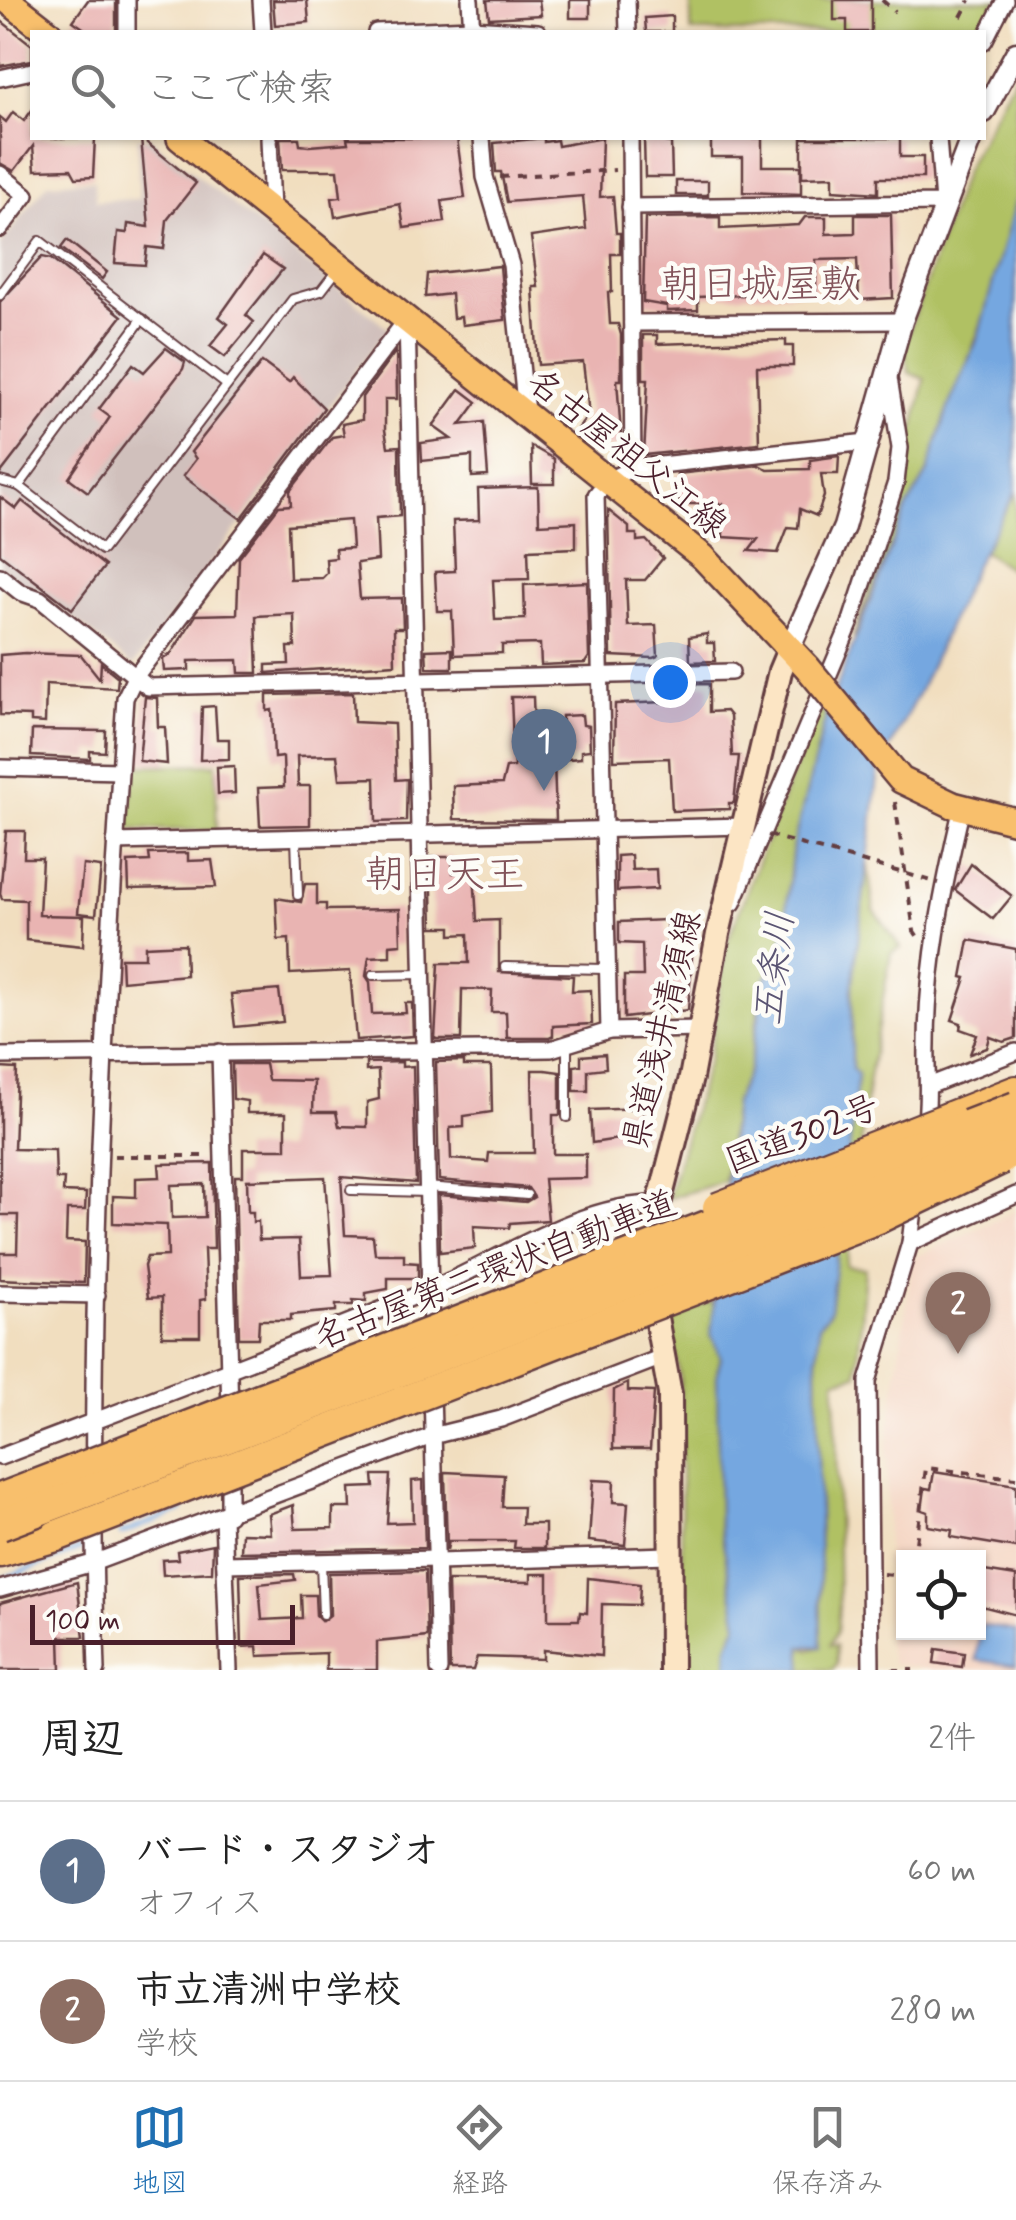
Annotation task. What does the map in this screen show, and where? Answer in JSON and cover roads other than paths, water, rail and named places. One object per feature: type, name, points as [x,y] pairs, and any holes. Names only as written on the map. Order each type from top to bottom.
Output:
[{"type":"highway","name":"国道302号","points":[[0,1487],[1016,1090]]},
{"type":"highway","name":"名古屋第二環状自動車道","points":[[0,1500],[1016,1106]]},
{"type":"highway","name":"名古屋第二環状自動車道","points":[[0,1525],[1016,1134]]},
{"type":"highway","points":[[0,1552],[1016,1151]]},
{"type":"highway","points":[[0,1541],[53,1530],[878,1218],[1016,1151]]},
{"type":"highway","points":[[0,1487],[226,1414]]},
{"type":"main road","points":[[7,0],[45,30]]},
{"type":"main road","name":"名古屋祖父江線","points":[[183,140],[703,557],[798,657],[901,780],[957,806],[1016,821]]},
{"type":"main road","name":"県道浅井清須線","points":[[671,1670],[670,1394],[644,1255],[702,1030],[718,934],[780,671],[798,657]]},
{"type":"street","points":[[126,0],[127,30]]},
{"type":"street","points":[[261,0],[263,30]]},
{"type":"street","points":[[470,0],[472,30]]},
{"type":"street","points":[[627,0],[628,30]]},
{"type":"street","points":[[986,37],[1005,0]]},
{"type":"street","points":[[986,108],[1016,53]]},
{"type":"street","points":[[0,78],[30,70]]},
{"type":"street","points":[[269,140],[272,211]]},
{"type":"street","points":[[482,140],[485,178],[511,265],[526,414]]},
{"type":"street","points":[[630,140],[633,468]]},
{"type":"street","points":[[938,140],[942,203]]},
{"type":"street","points":[[798,657],[844,528],[902,321],[942,203],[970,140]]},
{"type":"street","points":[[0,174],[26,195],[0,229]]},
{"type":"street","points":[[630,208],[942,203]]},
{"type":"street","points":[[97,1670],[93,1563],[101,1058],[125,698],[135,677],[407,318]]},
{"type":"street","points":[[407,318],[440,1670]]},
{"type":"street","points":[[632,323],[902,321]]},
{"type":"street","points":[[718,934],[850,624],[896,482],[900,448],[887,369]]},
{"type":"street","points":[[610,1030],[596,494],[608,480],[633,468],[867,442]]},
{"type":"street","points":[[0,576],[20,592],[40,599],[148,687],[731,672]]},
{"type":"street","points":[[0,768],[120,771]]},
{"type":"street","points":[[871,1670],[868,1381],[910,1243],[932,1085],[926,1046],[934,960],[957,806]]},
{"type":"street","points":[[116,842],[745,826]]},
{"type":"street","points":[[0,1056],[101,1058],[220,1052],[551,1049],[610,1030],[702,1030]]},
{"type":"street","points":[[220,1052],[231,1366],[225,1564],[228,1670]]},
{"type":"street","points":[[932,1085],[1016,1052]]},
{"type":"street","points":[[910,1243],[1016,1196]]},
{"type":"street","points":[[0,1457],[429,1290],[579,1222],[624,1206],[657,1204]]},
{"type":"street","points":[[0,1293],[98,1295]]},
{"type":"street","points":[[0,1589],[93,1563],[226,1517],[432,1436],[501,1419],[665,1356]]},
{"type":"street","points":[[225,1564],[668,1556]]},
{"type":"lane","points":[[0,295],[40,242],[227,385]]},
{"type":"lane","points":[[0,481],[19,486],[102,550],[293,299],[321,290],[341,266]]},
{"type":"lane","points":[[19,486],[142,320]]},
{"type":"lane","points":[[296,838],[298,895]]},
{"type":"lane","points":[[505,966],[608,969]]},
{"type":"lane","points":[[373,975],[423,974]]},
{"type":"lane","points":[[567,1044],[567,1118]]},
{"type":"lane","points":[[351,1190],[527,1194]]},
{"type":"lane","points":[[321,1560],[323,1614]]},
{"type":"water","points":[[1016,199],[1016,491],[975,565],[920,690],[879,768],[852,990],[852,1069],[858,1074],[830,1311],[819,1325],[821,1647],[801,1646],[803,1670],[727,1670],[728,1646],[738,1623],[719,1520],[717,1372],[721,1358],[711,1334],[734,1103],[749,1069],[766,978],[781,961],[793,845],[827,712],[905,511],[927,474],[949,405],[977,340]]},
{"type":"water","points":[[986,1626],[1016,1631],[1016,1666],[976,1660],[979,1640],[986,1640]]},
{"type":"waterway","points":[[121,1534],[182,1510]]},
{"type":"waterway","points":[[0,1580],[80,1549]]},
{"type":"place","name":"バード・スタジオ","points":[[544,791]]},
{"type":"place","name":"市立清洲中学校","points":[[958,1354]]},
{"type":"district","name":"朝日城屋敷","points":[[760,283]]},
{"type":"district","name":"朝日天王","points":[[445,873]]},
{"type":"water label","name":"五条川","points":[[773,968]]}]
